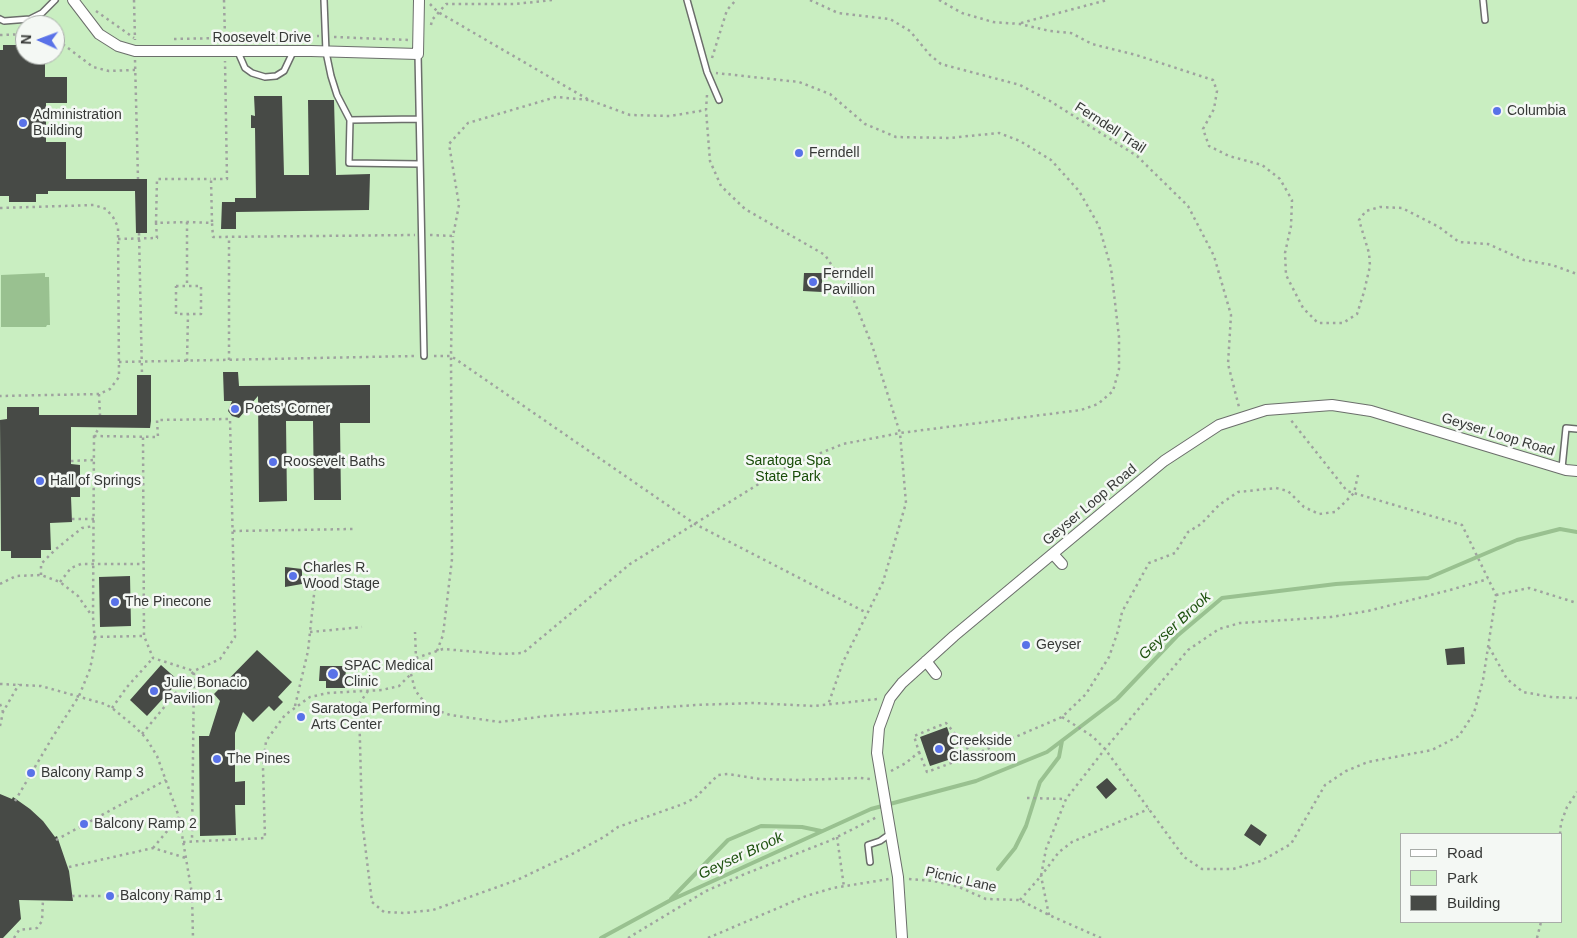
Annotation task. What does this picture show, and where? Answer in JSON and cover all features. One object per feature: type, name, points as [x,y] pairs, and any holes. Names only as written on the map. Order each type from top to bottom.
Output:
[{"type":"street","name":"Roosevelt Drive","points":[[72,0],[99,34],[118,46],[135,51],[418,54]]},
{"type":"street","points":[[418,54],[420,0]]},
{"type":"street","name":"Geyser Loop Road","points":[[902,938],[898,877],[877,753],[879,728],[890,698],[902,683],[954,636],[1164,461],[1219,425],[1266,410],[1332,405],[1371,411],[1577,471]]},
{"type":"street","points":[[1053,554],[1062,564]]},
{"type":"street","points":[[926,661],[936,674]]},
{"type":"lane","points":[[0,19],[4,21],[30,19],[42,13],[55,0]]},
{"type":"lane","points":[[324,0],[326,52],[331,76],[350,120],[349,163],[420,164]]},
{"type":"lane","points":[[687,0],[708,72],[719,100]]},
{"type":"lane","points":[[1482,0],[1485,20]]},
{"type":"lane","points":[[238,52],[245,68],[252,73],[265,77],[276,76],[284,71],[293,52]]},
{"type":"lane","points":[[418,54],[424,356]]},
{"type":"lane","points":[[350,120],[419,119]]},
{"type":"lane","points":[[1562,468],[1566,428],[1577,429]]},
{"type":"lane","points":[[870,862],[868,845],[890,834]]},
{"type":"path","points":[[134,0],[138,179]]},
{"type":"path","points":[[118,239],[157,238],[157,179],[227,179],[224,0]]},
{"type":"path","points":[[428,0],[438,12],[589,100],[630,115],[670,116],[706,110],[710,161],[721,186],[745,209],[825,255],[852,296],[872,345],[900,433],[906,503],[883,582],[843,662],[828,705]]},
{"type":"path","points":[[430,27],[432,20],[446,4],[515,4],[553,0]]},
{"type":"path","points":[[416,658],[443,649],[502,654],[522,653],[630,564],[786,467],[843,444],[900,433],[1081,410],[1098,404],[1113,391],[1119,369],[1119,337],[1111,268],[1099,226],[1079,191],[1051,160],[1020,141],[999,133],[949,138],[896,137],[865,124],[830,94],[799,82],[708,72],[727,10],[736,0]]},
{"type":"path","name":"Ferndell Trail","points":[[810,0],[838,13],[890,19],[910,31],[930,56],[941,64],[956,70],[1020,86],[1050,101],[1137,156],[1188,206],[1214,256],[1230,315],[1228,364],[1242,418]]},
{"type":"path","points":[[938,0],[962,13],[993,22],[1020,24],[1050,31],[1071,33],[1092,44],[1136,55],[1213,80],[1217,90],[1214,109],[1203,129],[1209,146],[1229,156],[1262,165],[1280,178],[1292,200],[1291,226],[1285,254],[1286,275],[1303,308],[1318,323],[1343,323],[1357,314],[1370,266],[1369,254],[1358,220],[1366,211],[1380,207],[1402,208],[1439,227],[1459,242],[1488,244],[1524,260],[1552,265],[1577,274]]},
{"type":"path","points":[[1020,24],[1107,0]]},
{"type":"path","points":[[91,5],[95,10],[135,39]]},
{"type":"path","points":[[0,35],[15,34]]},
{"type":"path","points":[[165,38],[325,36],[398,40]]},
{"type":"path","points":[[65,46],[93,68],[109,71],[135,70]]},
{"type":"path","points":[[438,651],[443,635],[452,558],[451,356],[453,236],[459,205],[449,144],[468,122],[556,97],[589,100]]},
{"type":"path","points":[[211,179],[213,237],[422,234],[453,236]]},
{"type":"path","points":[[0,208],[94,206],[106,209],[113,217],[118,227],[119,362],[119,378],[110,389],[99,394],[0,396]]},
{"type":"path","points":[[187,222],[187,286]]},
{"type":"path","points":[[156,223],[212,223]]},
{"type":"path","points":[[139,233],[142,375]]},
{"type":"path","points":[[229,360],[230,237]]},
{"type":"path","points":[[176,286],[201,286],[201,314],[188,314],[176,314],[176,286]]},
{"type":"path","points":[[187,361],[188,314]]},
{"type":"path","points":[[119,362],[417,356]]},
{"type":"path","points":[[434,356],[451,356],[695,524],[867,613]]},
{"type":"path","points":[[99,394],[100,415]]},
{"type":"path","points":[[1062,717],[1092,736],[1105,749],[1184,857],[1202,869],[1233,869],[1261,861],[1290,844],[1326,786],[1346,772],[1368,762],[1432,750],[1458,736],[1474,713],[1483,680],[1496,595],[1462,525],[1347,491],[1282,409]]},
{"type":"path","points":[[94,436],[158,437],[157,420],[230,419],[236,638],[220,659],[194,672],[142,734]]},
{"type":"path","points":[[15,801],[78,696],[90,670],[94,637],[94,436],[99,428]]},
{"type":"path","points":[[143,437],[144,636],[153,658],[194,672]]},
{"type":"path","points":[[71,461],[94,460]]},
{"type":"path","points":[[973,755],[946,723],[914,736],[926,772],[973,755],[1062,717],[1086,694],[1109,657],[1122,612],[1149,563],[1175,553],[1188,532],[1201,524],[1219,505],[1238,492],[1276,488],[1288,491],[1304,508],[1319,514],[1336,512],[1354,493],[1358,475]]},
{"type":"path","points":[[72,519],[94,519]]},
{"type":"path","points":[[41,575],[41,564],[56,549],[82,528],[94,526]]},
{"type":"path","points":[[233,531],[353,529]]},
{"type":"path","points":[[60,582],[70,568],[81,564],[143,564]]},
{"type":"path","points":[[0,584],[16,576],[41,575],[60,582],[78,596],[93,617]]},
{"type":"path","points":[[295,708],[308,651],[316,576]]},
{"type":"path","points":[[1048,915],[1041,876],[1046,848],[1066,799],[1105,749],[1188,650],[1218,629],[1240,623],[1331,617],[1368,611],[1488,579]]},
{"type":"path","points":[[1496,595],[1530,588],[1577,603]]},
{"type":"path","points":[[310,632],[362,627]]},
{"type":"path","points":[[183,842],[265,838],[263,768],[266,741],[285,715],[310,697],[328,693],[368,691],[399,686],[411,674],[416,658],[415,632]]},
{"type":"path","points":[[94,637],[144,636]]},
{"type":"path","points":[[1488,646],[1507,679],[1523,692],[1577,698]]},
{"type":"path","points":[[112,708],[127,687],[153,658]]},
{"type":"path","points":[[192,841],[194,672]]},
{"type":"path","points":[[411,674],[415,690],[428,707],[450,715],[500,722],[546,716],[695,704],[753,703],[814,706],[890,698]]},
{"type":"path","points":[[0,684],[42,686],[78,696],[112,708],[142,734],[157,756],[179,818],[192,894],[193,938]]},
{"type":"path","points":[[0,726],[3,712],[19,684]]},
{"type":"path","points":[[368,691],[359,704],[362,820],[372,902],[384,912],[405,913],[433,910],[517,880],[574,853],[618,827],[695,798],[718,775],[728,774],[797,780],[860,778],[881,780],[890,772],[906,764],[919,752]]},
{"type":"path","points":[[0,704],[3,712]]},
{"type":"path","points":[[56,840],[166,780]]},
{"type":"path","points":[[1560,833],[1561,823],[1567,808],[1577,792]]},
{"type":"path","points":[[1027,798],[1066,799]]},
{"type":"path","points":[[1020,900],[1059,852],[1072,842],[1149,809]]},
{"type":"path","points":[[628,938],[706,891],[829,841],[875,817],[887,814]]},
{"type":"path","points":[[153,848],[179,818]]},
{"type":"path","points":[[837,837],[844,887]]},
{"type":"path","points":[[69,867],[153,848],[186,858]]},
{"type":"path","name":"Picnic Lane","points":[[708,938],[806,896],[898,877],[951,885],[986,899],[1020,900],[1048,915],[1101,938]]},
{"type":"path","points":[[72,896],[192,894]]},
{"type":"path","points":[[14,938],[19,930],[37,928],[42,921],[43,900]]},
{"type":"path","points":[[1537,938],[1541,923]]},
{"type":"green space","name":"Saratoga Spa State Park","points":[[0,0],[1577,0],[1577,938],[0,938]]},
{"type":"shaded area","points":[[45,273],[45,277],[49,277],[50,325],[46,327],[1,327],[1,275]]},
{"type":"building","name":"Administration Building","points":[[3,45],[15,45],[15,65],[45,65],[45,77],[67,77],[67,103],[46,103],[46,142],[66,142],[66,179],[147,179],[147,233],[136,233],[135,191],[48,191],[48,194],[36,194],[36,202],[9,202],[9,196],[0,196],[0,50],[3,50]]},
{"type":"building","points":[[254,96],[282,96],[284,175],[309,175],[308,100],[334,100],[336,175],[370,174],[369,210],[236,212],[236,229],[221,229],[222,202],[235,202],[235,198],[256,198],[255,128],[251,128],[251,115],[255,116]]},
{"type":"building","name":"Ferndell Pavillion","points":[[804,273],[822,273],[822,292],[803,291]]},
{"type":"building","name":"Roosevelt Baths","points":[[223,372],[238,372],[239,386],[370,385],[370,423],[340,423],[341,500],[314,500],[313,421],[286,421],[287,501],[259,502],[258,396],[239,418],[232,416],[228,411],[232,401],[224,401]]},
{"type":"building","name":"Hall of Springs","points":[[137,375],[151,375],[150,428],[71,427],[71,464],[80,465],[80,497],[71,497],[72,522],[50,523],[51,550],[41,550],[41,558],[11,558],[11,551],[1,551],[0,420],[7,419],[7,407],[39,407],[39,415],[137,415]]},
{"type":"building","name":"Charles R. Wood Stage","points":[[285,567],[302,569],[302,584],[285,587]]},
{"type":"building","name":"The Pinecone","points":[[130,576],[131,626],[100,627],[99,577]]},
{"type":"building","points":[[1464,647],[1465,664],[1447,665],[1445,649]]},
{"type":"building","name":"The Pines","points":[[257,650],[292,682],[278,697],[283,702],[274,711],[269,706],[253,722],[243,712],[235,733],[235,782],[245,781],[245,805],[235,805],[236,835],[200,836],[199,736],[209,736],[220,701],[214,694]]},
{"type":"building","name":"Julie Bonacio Pavilion","points":[[161,665],[179,681],[147,716],[130,700]]},
{"type":"building","name":"SPAC Medical Clinic","points":[[320,666],[346,666],[345,688],[326,688],[326,681],[319,681]]},
{"type":"building","name":"Creekside Classroom","points":[[947,727],[957,757],[930,766],[920,737]]},
{"type":"building","points":[[1107,778],[1117,789],[1106,799],[1096,787]]},
{"type":"building","points":[[0,794],[12,799],[13,797],[30,809],[43,821],[55,837],[57,836],[69,871],[73,901],[19,900],[21,919],[3,938],[0,938]]},
{"type":"building","points":[[1251,824],[1267,835],[1260,846],[1244,835]]},
{"type":"waterway","name":"Geyser Brook","points":[[601,938],[669,901],[871,809],[976,781],[1047,752],[1117,699],[1177,636],[1222,598],[1336,584],[1428,578],[1517,540],[1560,529],[1577,532]]},
{"type":"waterway","points":[[998,869],[1015,848],[1026,826],[1040,782],[1059,757],[1062,741]]},
{"type":"waterway","name":"Geyser Brook","points":[[671,899],[728,840],[761,826],[802,827],[821,831]]},
{"type":"place","name":"Columbia","points":[[1497,111]]},
{"type":"place","name":"Administration Building","points":[[23,123]]},
{"type":"place","name":"Ferndell","points":[[799,153]]},
{"type":"place","name":"Ferndell Pavillion","points":[[813,282]]},
{"type":"place","name":"Poets' Corner","points":[[235,409]]},
{"type":"place","name":"Roosevelt Baths","points":[[273,462]]},
{"type":"place","name":"Hall of Springs","points":[[40,481]]},
{"type":"place","name":"Charles R. Wood Stage","points":[[293,576]]},
{"type":"place","name":"The Pinecone","points":[[115,602]]},
{"type":"place","name":"Geyser","points":[[1026,645]]},
{"type":"place","name":"SPAC Medical Clinic","points":[[333,674]]},
{"type":"place","name":"Julie Bonacio Pavilion","points":[[154,691]]},
{"type":"place","name":"Saratoga Performing Arts Center","points":[[301,717]]},
{"type":"place","name":"Creekside Classroom","points":[[939,749]]},
{"type":"place","name":"The Pines","points":[[217,759]]},
{"type":"place","name":"Balcony Ramp 3","points":[[31,773]]},
{"type":"place","name":"Balcony Ramp 2","points":[[84,824]]},
{"type":"place","name":"Balcony Ramp 1","points":[[110,896]]}]
